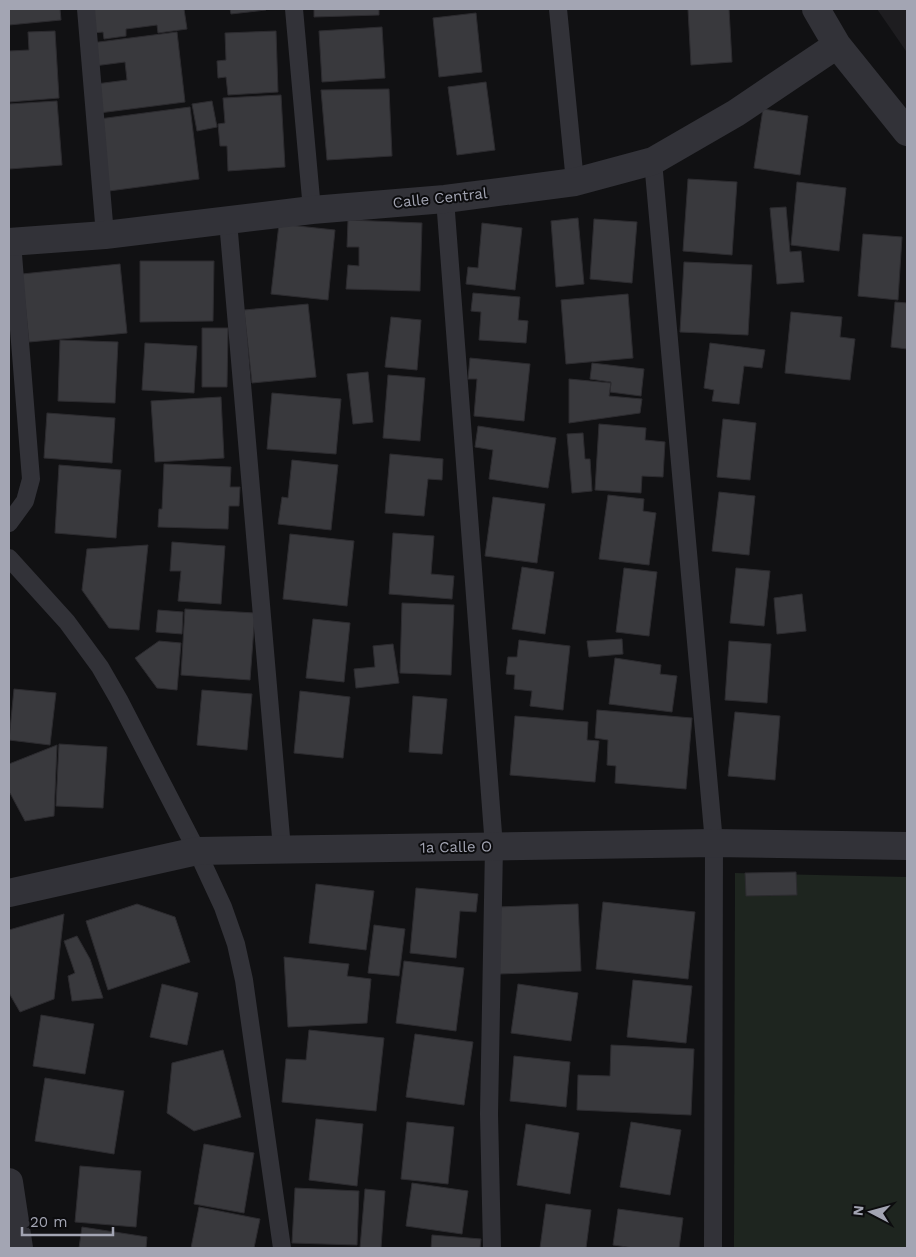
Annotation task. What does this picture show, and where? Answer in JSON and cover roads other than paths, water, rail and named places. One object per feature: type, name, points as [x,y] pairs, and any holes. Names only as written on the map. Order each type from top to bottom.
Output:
[{"type":"street","points":[[816,9],[837,45],[907,132]]},
{"type":"street","name":"Calle Central","points":[[10,242],[105,235],[312,210],[445,199],[575,182],[653,161],[736,113],[837,45]]},
{"type":"street","name":"1a Calle O","points":[[9,892],[198,851],[714,843],[907,846]]},
{"type":"street","points":[[9,1182],[19,1248]]},
{"type":"lane","points":[[86,9],[105,235]]},
{"type":"lane","points":[[294,9],[312,210]]},
{"type":"lane","points":[[558,9],[575,182]]},
{"type":"lane","points":[[653,161],[714,843],[713,1248]]},
{"type":"lane","points":[[445,199],[494,847],[489,1114],[492,1248]]},
{"type":"lane","points":[[228,221],[282,850]]},
{"type":"lane","points":[[9,523],[24,501],[31,479],[10,242]]},
{"type":"lane","points":[[9,558],[67,622],[100,667],[198,851],[223,907],[236,944],[244,980],[282,1248]]}]
